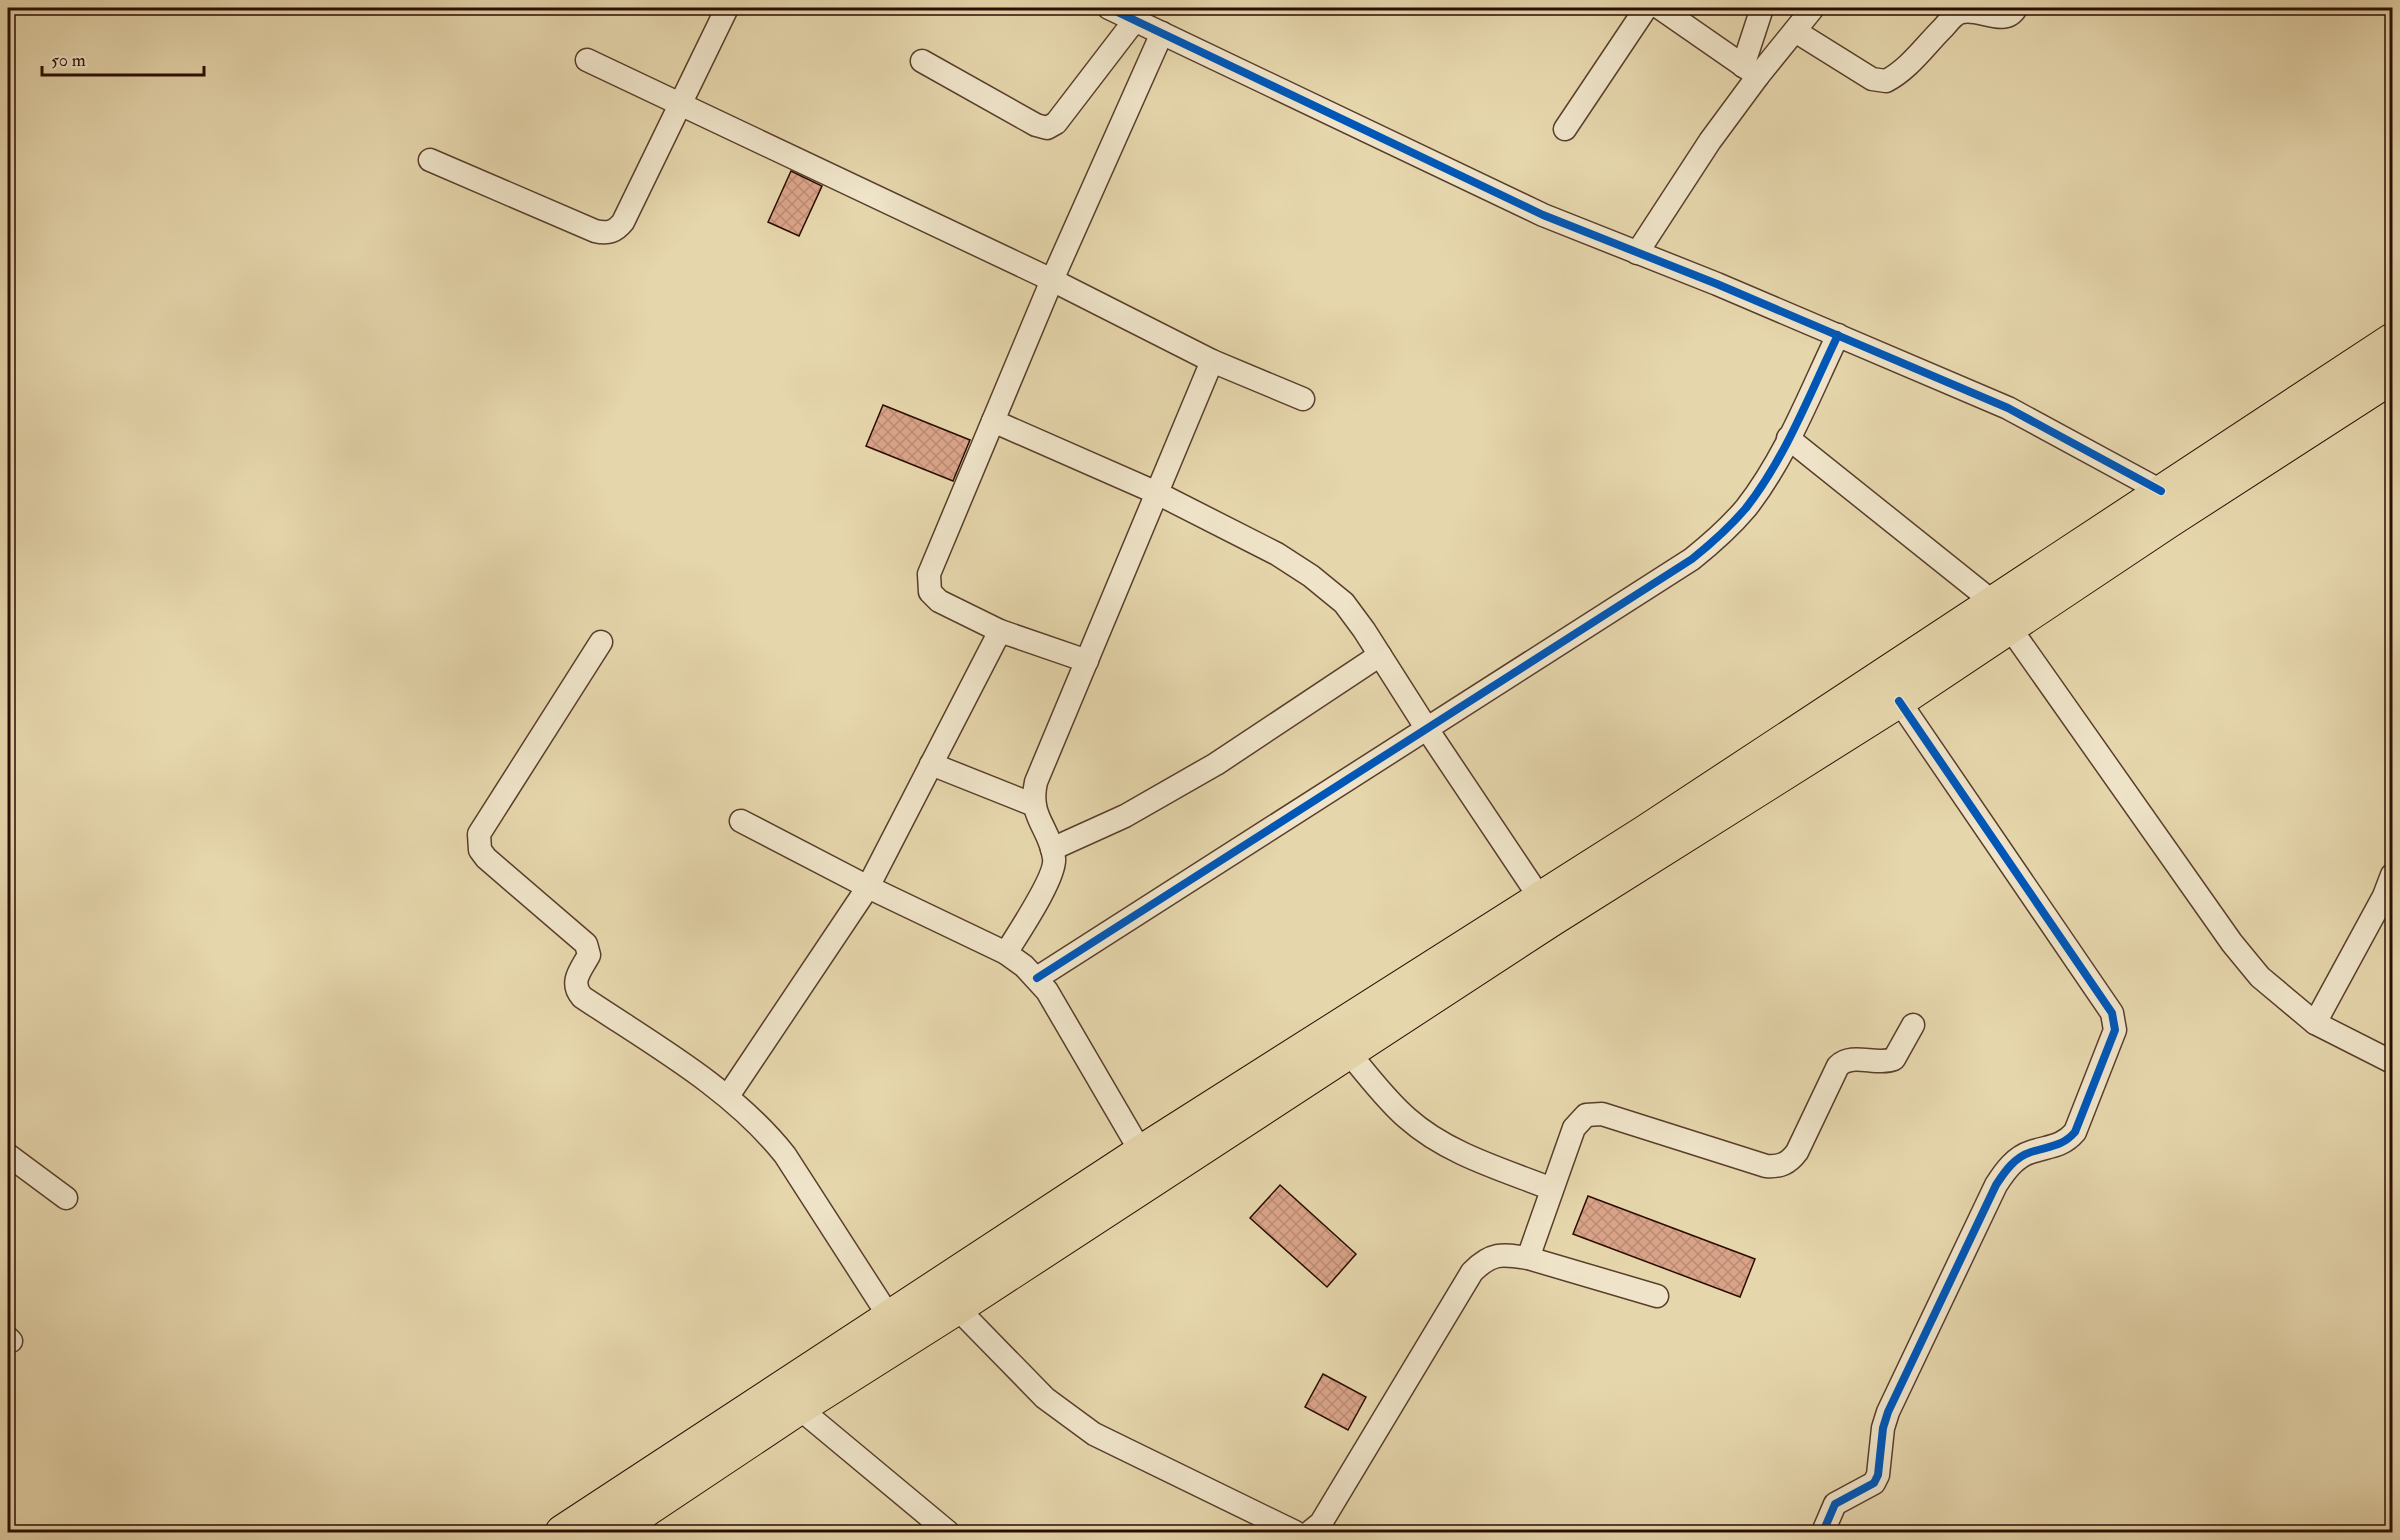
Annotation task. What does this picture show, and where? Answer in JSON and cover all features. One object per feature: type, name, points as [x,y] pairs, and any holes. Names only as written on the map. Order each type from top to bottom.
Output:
[{"type":"highway","points":[[613,1533],[799,1408],[957,1308],[1551,920],[1899,701],[2002,615],[2161,491],[2392,340]]},
{"type":"highway","points":[[562,1533],[1141,1152],[1540,898],[2392,377]]},
{"type":"street","points":[[430,160],[595,231],[611,232],[618,229],[727,8]]},
{"type":"street","points":[[1109,8],[1543,215],[1717,284],[2008,408],[2161,491]]},
{"type":"street","points":[[1565,129],[1646,8]]},
{"type":"street","points":[[1660,8],[1750,71]]},
{"type":"street","points":[[1750,71],[1762,8]]},
{"type":"street","points":[[1637,253],[1710,141],[1750,71],[1795,31],[1813,8]]},
{"type":"street","points":[[1795,31],[1872,79],[1886,81],[1904,69],[1958,13],[1973,11],[2004,17],[2016,8]]},
{"type":"street","points":[[922,61],[1036,125],[1047,128],[1056,123],[1136,20]]},
{"type":"street","points":[[1087,661],[999,632],[939,601],[930,592],[928,580],[1052,280],[1162,33]]},
{"type":"street","points":[[587,60],[1052,280],[1212,361],[1303,399]]},
{"type":"street","points":[[1037,978],[1707,548],[1747,507],[1775,463],[1838,335]]},
{"type":"street","points":[[1006,953],[1055,866],[1052,849],[1034,805],[1036,782],[1212,361]]},
{"type":"street","points":[[993,421],[1157,493],[1277,554],[1311,576],[1344,603],[1540,898]]},
{"type":"street","points":[[1788,438],[2002,615],[2232,944],[2260,977],[2315,1023],[2392,1062]]},
{"type":"street","points":[[728,1096],[868,887],[999,632]]},
{"type":"street","points":[[601,642],[479,834],[480,850],[486,858],[586,944],[589,955],[575,982],[575,987],[582,997],[728,1096],[769,1134],[785,1155],[890,1318]]},
{"type":"street","points":[[1052,849],[1125,816],[1216,764],[1380,655]]},
{"type":"street","points":[[1823,1533],[1835,1504],[1874,1483],[1878,1475],[1882,1428],[1888,1412],[1996,1185],[2007,1168],[2018,1159],[2030,1152],[2059,1145],[2067,1141],[2075,1132],[2115,1030],[2112,1013],[1899,701]]},
{"type":"street","points":[[931,764],[1034,805]]},
{"type":"street","points":[[741,821],[868,887],[1006,953],[1037,978],[1058,1009],[1141,1152]]},
{"type":"street","points":[[2315,1023],[2384,896],[2392,875]]},
{"type":"street","points":[[1528,1258],[1574,1128],[1586,1115],[1602,1114],[1766,1166],[1779,1166],[1785,1164],[1797,1152],[1838,1066],[1847,1060],[1881,1062],[1894,1059],[1913,1025]]},
{"type":"street","points":[[1348,1052],[1406,1118],[1430,1135],[1474,1158],[1552,1189]]},
{"type":"street","points":[[8,1155],[66,1198]]},
{"type":"street","points":[[1310,1533],[1321,1524],[1472,1272],[1483,1261],[1494,1256],[1508,1255],[1528,1258],[1657,1296]]},
{"type":"street","points":[[957,1308],[1045,1398],[1086,1429],[1295,1533]]},
{"type":"street","points":[[799,1408],[948,1533]]},
{"type":"building","points":[[791,171],[822,186],[799,236],[768,222]]},
{"type":"building","points":[[883,405],[970,440],[953,481],[866,446]]},
{"type":"building","points":[[1280,1185],[1356,1254],[1327,1287],[1250,1218]]},
{"type":"building","points":[[1588,1196],[1755,1259],[1740,1297],[1573,1234]]},
{"type":"building","points":[[1323,1374],[1366,1397],[1348,1430],[1305,1407]]},
{"type":"cycle path","points":[[1109,8],[1543,215],[1717,284],[2008,408],[2161,491]]},
{"type":"cycle path","points":[[1037,978],[1692,559],[1734,522],[1760,488],[1785,446],[1838,335]]},
{"type":"cycle path","points":[[1823,1532],[1835,1504],[1874,1483],[1878,1475],[1883,1428],[1888,1412],[1996,1185],[2020,1157],[2060,1143],[2075,1132],[2115,1030],[2112,1013],[1899,701]]}]
